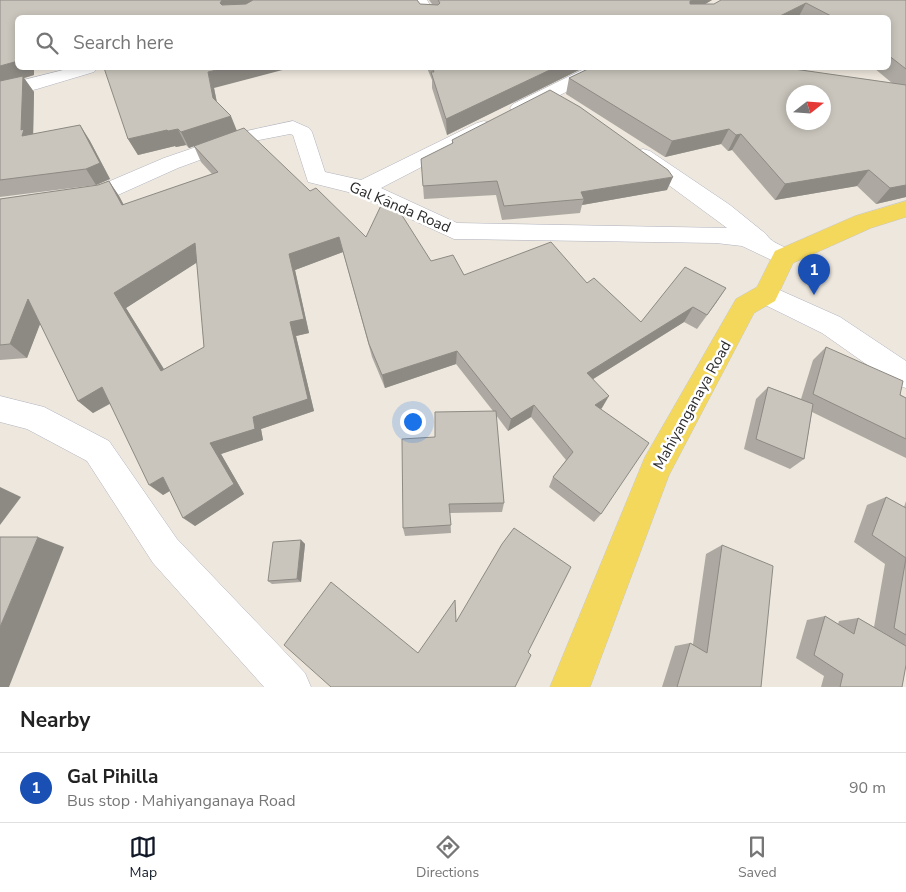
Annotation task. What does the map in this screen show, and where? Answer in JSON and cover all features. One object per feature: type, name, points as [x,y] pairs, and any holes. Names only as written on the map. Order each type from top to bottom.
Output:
[{"type":"main road","points":[[766,294],[784,257],[863,222],[906,209]]},
{"type":"main road","name":"Mahiyanganaya Road","points":[[570,687],[656,468],[746,306],[766,294]]},
{"type":"street","points":[[419,0],[428,15]]},
{"type":"street","points":[[0,92],[31,86],[82,70]]},
{"type":"street","points":[[363,188],[595,70]]},
{"type":"street","points":[[548,94],[570,107]]},
{"type":"street","name":"Gal Kanda Road","points":[[61,200],[102,194],[171,163],[244,137],[293,127],[302,132],[316,177],[363,188],[454,231],[746,238],[784,257]]},
{"type":"street","points":[[630,147],[784,257]]},
{"type":"street","points":[[766,294],[830,325],[906,376]]},
{"type":"street","points":[[0,409],[34,417],[98,451],[165,551],[291,687]]},
{"type":"building","points":[[0,0],[222,0],[220,3],[222,5],[246,4],[253,0],[417,0],[420,4],[438,5],[440,3],[438,0],[692,0],[690,4],[714,4],[721,0],[906,0],[906,69],[891,57],[891,15],[829,15],[806,3],[782,15],[15,15],[15,62],[0,66]]},
{"type":"building","points":[[105,70],[216,70],[208,72],[213,98],[231,116],[181,132],[178,129],[167,130],[128,139]]},
{"type":"building","points":[[433,70],[550,70],[446,119],[431,72],[434,72]]},
{"type":"building","points":[[586,70],[801,70],[906,85],[906,185],[890,188],[869,170],[785,184],[741,134],[736,135],[729,129],[672,141],[569,78]]},
{"type":"building","points":[[23,76],[21,130],[24,129],[22,136],[80,125],[100,163],[86,169],[0,180],[0,81]]},
{"type":"building","points":[[550,90],[580,107],[668,170],[673,177],[581,192],[584,199],[504,206],[497,181],[423,186],[421,159],[453,143],[452,140]]},
{"type":"building","points":[[244,128],[310,191],[316,188],[366,237],[386,195],[391,198],[431,261],[453,255],[464,275],[551,242],[587,283],[594,278],[641,322],[685,267],[726,288],[707,315],[693,307],[587,373],[609,396],[595,405],[649,443],[601,514],[553,477],[573,452],[534,405],[511,419],[457,351],[382,375],[369,344],[339,237],[289,254],[304,319],[290,322],[308,399],[253,417],[255,429],[210,443],[234,484],[183,518],[163,477],[149,485],[102,387],[78,401],[28,299],[10,344],[0,345],[0,199],[98,185],[109,181],[122,205],[218,172],[194,146]],"holes":[[[195,243],[204,347],[161,371],[114,293]]]},
{"type":"building","points":[[826,347],[903,381],[900,395],[906,398],[906,439],[813,394]]},
{"type":"building","points":[[768,387],[813,404],[804,459],[756,439]]},
{"type":"building","points":[[496,411],[504,503],[449,504],[451,525],[403,528],[402,439],[435,437],[435,412]]},
{"type":"building","points":[[886,497],[906,508],[906,558],[872,535]]},
{"type":"building","points":[[514,528],[571,567],[528,652],[531,655],[515,687],[331,687],[284,645],[331,582],[418,653],[455,600],[456,622],[502,544]]},
{"type":"building","points":[[0,537],[38,537],[0,627]]},
{"type":"building","points":[[301,540],[297,579],[268,581],[273,542]]},
{"type":"building","points":[[722,545],[773,566],[761,687],[677,687],[690,643],[707,653]]},
{"type":"building","points":[[906,558],[906,635],[894,628]]},
{"type":"building","points":[[825,616],[854,634],[858,618],[906,646],[906,665],[902,687],[840,687],[843,674],[814,655]]},
{"type":"place","name":"Gal Pihilla","points":[[814,295]]}]
